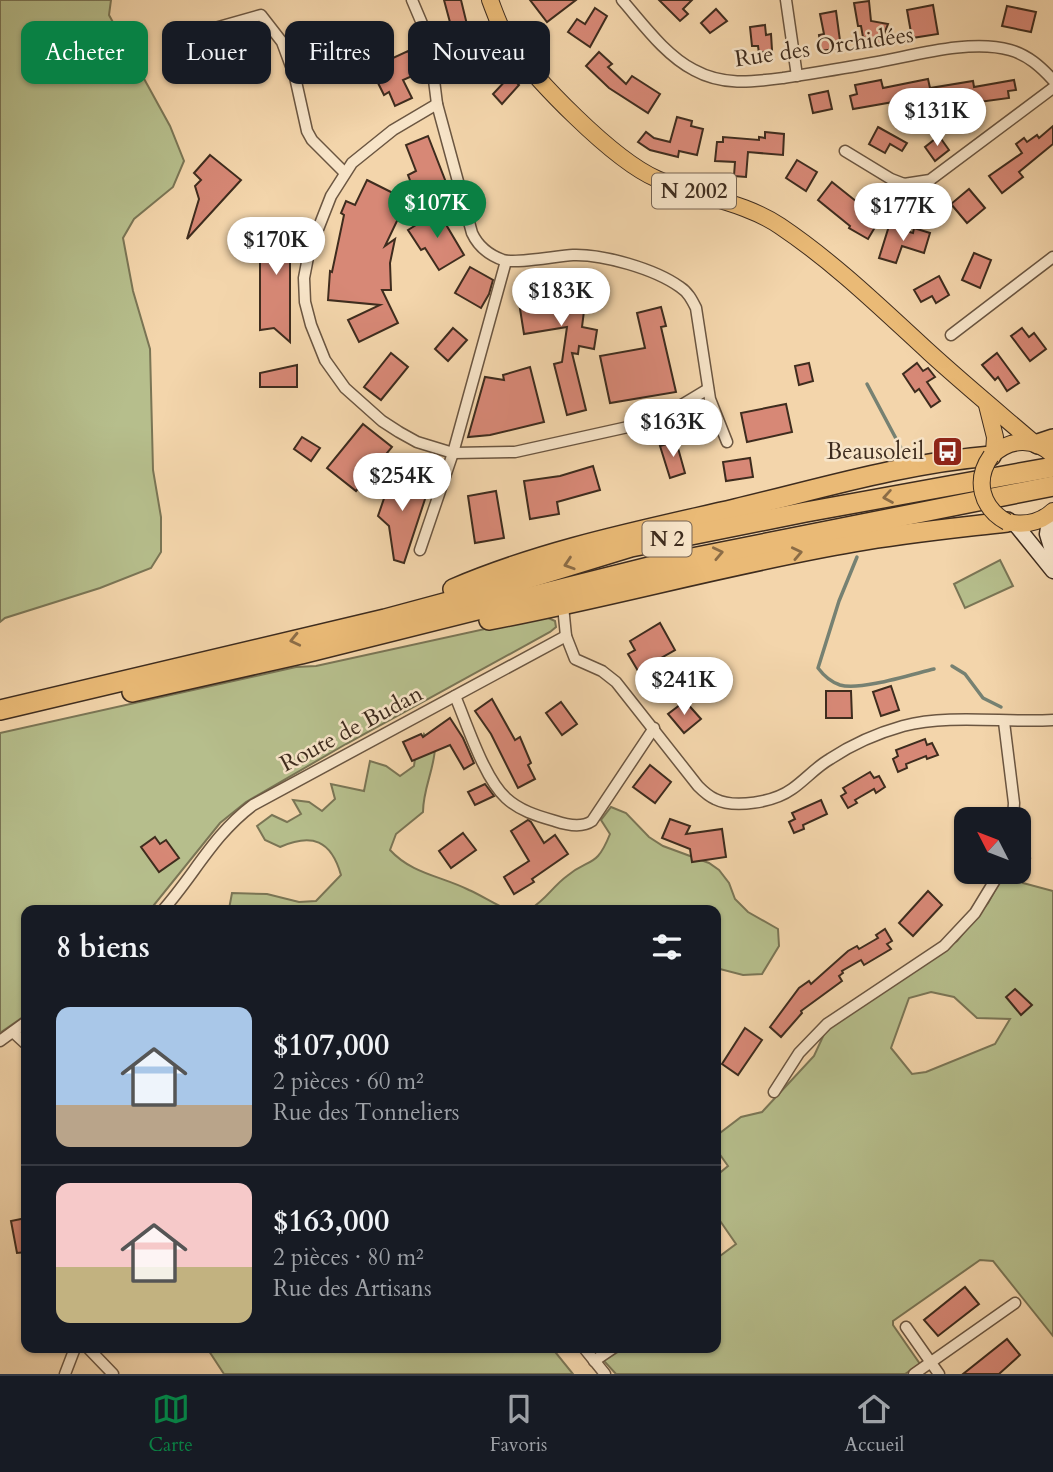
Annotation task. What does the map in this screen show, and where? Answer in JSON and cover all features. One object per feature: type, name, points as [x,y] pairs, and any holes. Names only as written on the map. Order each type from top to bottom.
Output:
[{"type":"highway","points":[[388,626],[458,587],[580,544],[862,478],[992,454]]},
{"type":"highway","name":"N 2","points":[[0,722],[388,626],[474,595],[631,547],[1053,467]]},
{"type":"highway","name":"N 2","points":[[0,710],[657,565],[1053,486]]},
{"type":"highway","points":[[388,626],[415,633],[563,606],[855,542],[1011,523]]},
{"type":"main road","name":"N 2002","points":[[490,0],[506,37],[533,72],[617,153],[656,179],[750,210],[779,225],[822,257],[987,405],[1045,445]]},
{"type":"main road","points":[[987,405],[995,437],[992,454],[983,469],[982,493],[994,513],[1011,523],[1033,523],[1051,512]]},
{"type":"main road","points":[[992,454],[1017,442],[1045,445]]},
{"type":"street","points":[[412,0],[429,40],[436,104],[472,233],[478,245],[506,261],[576,255],[607,259],[638,267],[680,287],[690,296],[696,308],[708,389],[727,442]]},
{"type":"street","name":"Rue des Orchidées","points":[[622,0],[673,56],[694,71],[720,80],[746,82],[797,76],[971,47],[1008,49],[1041,67],[1053,80]]},
{"type":"street","points":[[786,0],[797,76]]},
{"type":"street","points":[[240,21],[261,15],[266,21]]},
{"type":"street","points":[[271,28],[282,42],[295,78],[307,131],[312,140],[345,173]]},
{"type":"street","points":[[845,151],[904,184],[930,180],[1053,88]]},
{"type":"street","points":[[436,104],[362,154],[345,173],[331,196],[309,252],[303,278],[311,325],[325,360],[345,387],[362,404],[399,432],[417,442],[453,453],[515,452],[655,421],[708,389]]},
{"type":"street","points":[[951,335],[1053,257]]},
{"type":"street","points":[[420,551],[453,453],[506,261]]},
{"type":"street","points":[[1051,512],[1047,534],[1053,554]]},
{"type":"street","points":[[1011,523],[1053,570]]},
{"type":"street","points":[[563,606],[566,636],[575,659],[602,671],[616,682],[698,786],[715,799],[733,804],[783,795],[829,759],[891,730],[935,722],[1053,720]]},
{"type":"street","name":"Route de Budan","points":[[167,905],[217,837],[232,820],[253,805],[566,636]]},
{"type":"street","points":[[455,696],[491,779],[500,792],[525,811],[570,825],[589,824],[592,821],[654,728]]},
{"type":"street","points":[[1004,722],[1014,807]]},
{"type":"street","points":[[774,1092],[799,1053],[827,1024],[944,946],[975,913],[993,884]]},
{"type":"street","points":[[0,1041],[21,1026]]},
{"type":"street","points":[[13,1032],[21,1039]]},
{"type":"street","points":[[914,1374],[1015,1303]]},
{"type":"street","points":[[906,1327],[939,1374]]},
{"type":"street","points":[[65,1374],[73,1353]]},
{"type":"street","points":[[94,1353],[113,1374]]},
{"type":"street","points":[[588,1353],[605,1374]]},
{"type":"street","points":[[594,1361],[606,1353]]},
{"type":"green space","points":[[0,0],[111,0],[109,15],[112,21],[21,21],[21,84],[147,84],[170,126],[184,161],[173,187],[134,219],[123,238],[133,291],[150,349],[153,470],[161,517],[161,552],[151,568],[0,622]]},
{"type":"green space","points":[[1000,560],[1013,586],[965,608],[954,584]]},
{"type":"green space","points":[[544,616],[555,621],[556,627],[550,632],[246,802],[220,823],[154,905],[21,905],[21,1018],[0,1033],[0,733],[296,667],[316,666]]},
{"type":"green space","points":[[424,734],[435,748],[423,812],[396,834],[390,850],[417,870],[458,885],[497,905],[230,905],[232,893],[267,894],[299,902],[316,901],[341,875],[332,854],[326,847],[311,840],[280,847],[265,840],[257,826],[272,815],[287,822],[301,814],[293,800],[309,802],[322,811],[335,799],[331,784],[364,791],[370,761],[386,766],[400,776],[414,766],[416,751]]},
{"type":"green space","points":[[611,807],[626,813],[649,837],[663,846],[709,863],[719,870],[729,883],[735,899],[748,912],[778,929],[779,946],[762,974],[743,975],[721,969],[721,905],[536,905],[567,876],[601,853],[610,834],[601,820]]},
{"type":"green space","points":[[998,884],[1027,884],[1053,891],[1053,1336],[993,1261],[980,1260],[893,1321],[893,1325],[920,1364],[905,1374],[616,1374],[604,1361],[616,1353],[721,1353],[721,1255],[736,1244],[721,1222],[721,1172],[728,1166],[721,1156],[721,1132],[741,1117],[762,1112],[814,1056],[826,1030],[957,941],[988,903]],"holes":[[[931,992],[954,997],[977,1018],[1010,1019],[995,1044],[926,1072],[912,1074],[891,1048],[909,998]]]},
{"type":"green space","points":[[210,1353],[556,1353],[573,1374],[224,1374]]},
{"type":"building","points":[[444,0],[461,0],[466,21],[450,21]]},
{"type":"building","points":[[530,0],[576,0],[548,21]]},
{"type":"building","points":[[659,0],[692,0],[683,9],[688,14],[680,21]]},
{"type":"building","points":[[869,1],[871,21],[888,24],[880,44],[863,37],[861,26],[858,26],[854,3]]},
{"type":"building","points":[[933,5],[938,34],[912,38],[907,10]]},
{"type":"building","points":[[1007,6],[1036,12],[1031,32],[1002,26]]},
{"type":"building","points":[[595,8],[607,16],[590,47],[568,32],[577,19],[585,24]]},
{"type":"building","points":[[716,9],[727,21],[710,33],[701,23]]},
{"type":"building","points":[[836,11],[841,48],[821,51],[819,35],[824,34],[820,14]]},
{"type":"building","points":[[765,25],[766,35],[771,34],[772,50],[759,53],[758,46],[752,46],[750,27]]},
{"type":"building","points":[[408,51],[408,78],[403,80],[412,98],[395,106],[389,92],[384,95],[378,84],[394,84],[394,57]]},
{"type":"building","points":[[599,52],[612,64],[608,67],[626,84],[632,76],[660,94],[648,113],[609,88],[586,66]]},
{"type":"building","points":[[928,79],[930,88],[973,81],[974,87],[1014,80],[1016,90],[1008,91],[1009,98],[927,109],[926,104],[899,105],[899,101],[853,109],[850,96],[857,94],[855,85],[881,80],[883,88]]},
{"type":"building","points":[[502,84],[519,85],[502,104],[493,94]]},
{"type":"building","points":[[828,91],[832,109],[813,113],[809,95]]},
{"type":"building","points":[[677,117],[692,121],[691,126],[703,129],[697,155],[679,151],[678,157],[650,150],[638,142],[646,132],[654,138],[670,142]]},
{"type":"building","points":[[1053,126],[1053,144],[1019,172],[1023,177],[1002,193],[989,176],[1022,153],[1016,144],[1024,138],[1027,142],[1037,135],[1039,138]]},
{"type":"building","points":[[878,127],[907,143],[902,151],[890,144],[885,153],[869,144]]},
{"type":"building","points":[[765,132],[784,134],[783,155],[748,152],[746,177],[734,176],[735,162],[715,161],[717,142],[723,142],[723,137],[759,140],[759,137],[765,138]]},
{"type":"building","points":[[428,136],[447,185],[416,196],[408,175],[416,171],[406,145]]},
{"type":"building","points":[[939,136],[949,150],[935,161],[925,147]]},
{"type":"building","points":[[210,155],[241,180],[187,239],[199,199],[195,186],[201,180],[194,173]]},
{"type":"building","points":[[797,160],[817,172],[806,191],[786,178]]},
{"type":"building","points":[[367,180],[407,200],[385,246],[395,239],[390,263],[391,290],[382,290],[398,323],[359,342],[348,320],[380,305],[328,300],[330,271],[332,272],[344,215],[341,213],[346,201],[355,205]]},
{"type":"building","points":[[832,182],[862,206],[865,200],[884,212],[868,239],[849,228],[850,226],[818,200]]},
{"type":"building","points":[[969,189],[985,208],[967,223],[951,204]]},
{"type":"building","points":[[435,206],[464,255],[439,270],[425,248],[421,250],[408,230],[429,217],[426,212]]},
{"type":"building","points":[[260,225],[298,225],[298,245],[290,245],[290,342],[274,328],[260,330]]},
{"type":"building","points":[[889,226],[913,233],[914,228],[930,233],[924,253],[902,246],[896,263],[879,258]]},
{"type":"building","points":[[974,253],[991,260],[980,288],[962,280]]},
{"type":"building","points":[[470,267],[493,280],[481,308],[455,293]]},
{"type":"building","points":[[560,274],[584,276],[582,287],[587,287],[582,327],[597,330],[594,349],[579,346],[578,354],[572,353],[586,410],[567,415],[554,364],[562,362],[567,327],[524,334],[517,290],[552,285],[552,282],[559,283]]},
{"type":"building","points":[[939,276],[949,295],[936,303],[932,296],[921,302],[914,290]]},
{"type":"building","points":[[661,307],[666,326],[661,327],[676,392],[610,403],[600,356],[645,348],[637,313]]},
{"type":"building","points":[[453,328],[467,340],[448,361],[435,349]]},
{"type":"building","points":[[1022,328],[1029,337],[1034,333],[1046,349],[1030,361],[1011,336]]},
{"type":"building","points":[[391,353],[408,367],[381,400],[364,387]]},
{"type":"building","points":[[997,353],[1019,383],[1007,391],[998,377],[995,380],[982,365]]},
{"type":"building","points":[[809,363],[813,381],[799,385],[795,366]]},
{"type":"building","points":[[917,363],[923,371],[928,368],[935,377],[927,382],[940,401],[931,407],[919,389],[915,392],[903,374]]},
{"type":"building","points":[[297,365],[297,387],[260,387],[260,373]]},
{"type":"building","points":[[530,367],[544,422],[490,435],[468,437],[485,377],[504,380],[503,375]]},
{"type":"building","points":[[786,404],[792,432],[747,442],[741,413]]},
{"type":"building","points":[[363,424],[392,447],[356,491],[327,468]]},
{"type":"building","points":[[302,437],[320,448],[311,461],[294,449]]},
{"type":"building","points":[[676,441],[685,473],[670,478],[660,446]]},
{"type":"building","points":[[750,458],[753,477],[726,481],[723,462]]},
{"type":"building","points":[[593,466],[600,490],[557,502],[559,514],[530,519],[524,481],[560,476]]},
{"type":"building","points":[[392,475],[429,487],[404,563],[394,560],[389,526],[378,516]]},
{"type":"building","points":[[496,491],[504,538],[475,543],[468,496]]},
{"type":"building","points":[[660,623],[675,650],[638,671],[628,654],[635,650],[630,641]]},
{"type":"building","points":[[674,669],[690,685],[676,697],[661,681]]},
{"type":"building","points":[[891,686],[899,710],[881,716],[873,692]]},
{"type":"building","points":[[826,691],[851,691],[852,718],[826,718]]},
{"type":"building","points":[[492,699],[515,740],[520,737],[531,763],[528,765],[535,779],[518,788],[491,734],[475,711]]},
{"type":"building","points":[[685,701],[701,719],[684,733],[668,714]]},
{"type":"building","points":[[561,702],[577,724],[562,735],[546,713]]},
{"type":"building","points":[[450,718],[474,763],[464,769],[450,745],[412,761],[403,742],[421,734],[423,737]]},
{"type":"building","points":[[925,739],[927,745],[932,743],[938,755],[927,759],[926,756],[906,764],[907,768],[898,772],[893,759],[898,756],[896,750]]},
{"type":"building","points":[[650,765],[671,782],[655,803],[633,787]]},
{"type":"building","points":[[870,772],[874,778],[879,776],[885,787],[876,793],[874,789],[855,800],[857,803],[848,808],[841,796],[846,793],[843,788]]},
{"type":"building","points":[[485,784],[494,796],[475,805],[468,792]]},
{"type":"building","points":[[821,800],[827,814],[803,825],[804,829],[794,833],[789,822],[795,819],[792,813]]},
{"type":"building","points":[[670,819],[690,826],[686,834],[722,829],[726,857],[692,862],[690,849],[662,838]]},
{"type":"building","points":[[528,820],[544,843],[555,835],[568,854],[532,879],[534,882],[514,894],[504,877],[529,861],[511,831]]},
{"type":"building","points":[[463,833],[476,850],[451,868],[439,851]]},
{"type":"building","points":[[155,837],[160,844],[166,840],[179,858],[159,872],[141,847]]},
{"type":"building","points":[[928,891],[942,905],[913,936],[899,923]]},
{"type":"building","points":[[885,929],[892,941],[887,944],[891,949],[864,965],[861,960],[842,971],[839,976],[842,981],[801,1011],[781,1037],[770,1027],[799,988],[809,981],[811,984],[848,951],[857,946],[859,949],[878,938],[876,935]]},
{"type":"building","points":[[1015,989],[1032,1005],[1021,1015],[1006,997]]},
{"type":"building","points":[[745,1028],[762,1040],[738,1075],[722,1064]]},
{"type":"building","points":[[21,1219],[21,1253],[17,1253],[11,1221]]},
{"type":"building","points":[[965,1287],[979,1304],[938,1336],[924,1320]]},
{"type":"building","points":[[1007,1339],[1020,1355],[999,1374],[963,1374]]},
{"type":"waterway","points":[[867,384],[901,448]]},
{"type":"waterway","points":[[857,557],[839,601],[818,668],[834,682],[849,686],[873,684],[934,669]]},
{"type":"waterway","points":[[952,666],[965,674],[983,698],[1001,707]]},
{"type":"place","name":"Beausoleil","points":[[947,451]]}]
